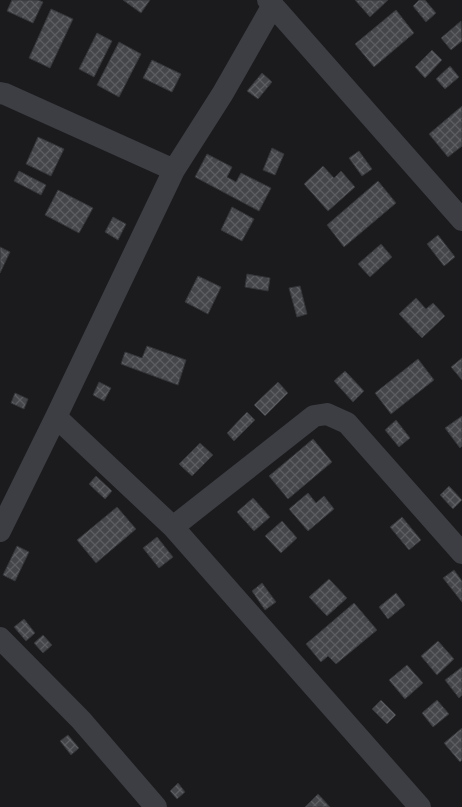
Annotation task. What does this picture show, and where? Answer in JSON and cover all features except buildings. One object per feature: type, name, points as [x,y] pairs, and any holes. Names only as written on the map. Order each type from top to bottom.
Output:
[{"type":"street","points":[[0,531],[174,170],[222,93],[270,3],[462,220]]},
{"type":"street","points":[[0,93],[174,170]]},
{"type":"street","points":[[173,527],[314,416],[327,414],[347,423],[462,553]]},
{"type":"street","points":[[56,417],[173,527],[420,807]]},
{"type":"street","points":[[0,638],[81,720],[156,807]]}]
